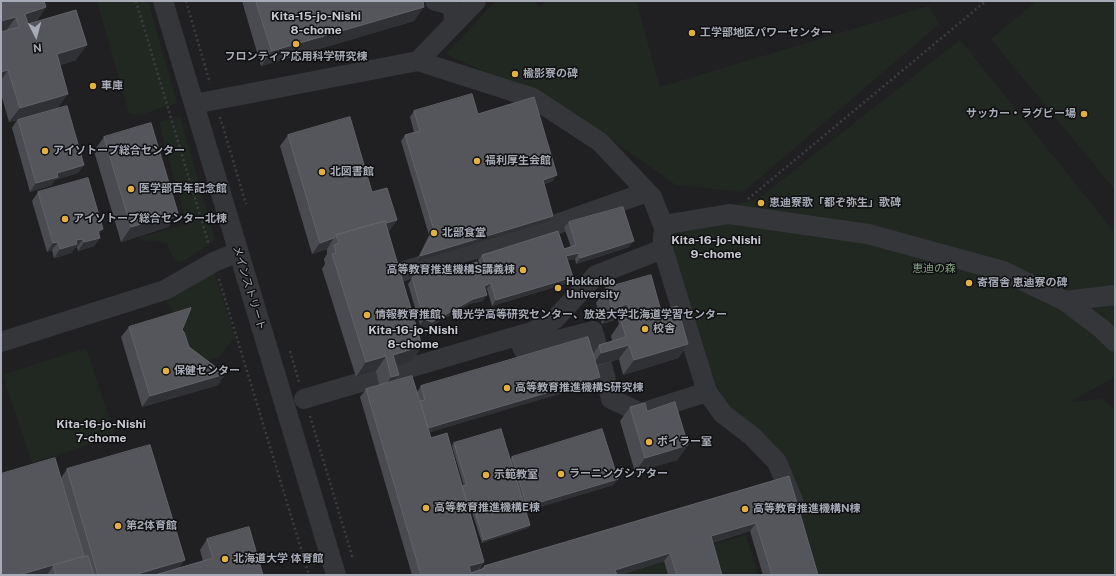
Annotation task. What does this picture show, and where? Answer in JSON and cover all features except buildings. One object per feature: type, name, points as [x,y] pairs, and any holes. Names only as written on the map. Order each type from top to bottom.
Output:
[{"type":"lane","name":"メインストリート","points":[[163,1],[336,575]]},
{"type":"lane","points":[[435,1],[445,3],[451,7],[455,15],[453,24]]},
{"type":"lane","points":[[418,61],[476,1]]},
{"type":"lane","points":[[194,104],[418,61],[533,98],[600,142],[652,197],[663,225],[663,249],[707,392],[723,414],[752,436],[777,462],[799,519]]},
{"type":"lane","points":[[394,274],[557,224],[647,192]]},
{"type":"lane","points":[[663,225],[729,214],[868,234],[1003,271],[1065,302],[1102,329],[1115,342]]},
{"type":"lane","points":[[304,399],[534,332],[555,319],[596,275],[663,249]]},
{"type":"lane","points":[[1,342],[165,290],[214,262],[238,252]]},
{"type":"lane","points":[[1065,302],[1115,295]]},
{"type":"lane","points":[[519,337],[523,349],[592,331],[611,399],[641,413],[707,392]]},
{"type":"path","points":[[136,1],[309,575]]},
{"type":"path","points":[[186,1],[246,206]]},
{"type":"path","points":[[729,214],[986,1]]},
{"type":"shaded area","name":"Hokkaido University","points":[[1,1],[1115,1],[1115,575],[1,575]]},
{"type":"green space","points":[[97,1],[148,1],[177,103],[140,115],[129,113]]},
{"type":"green space","points":[[496,1],[534,1],[540,7],[546,1],[636,1],[660,87],[929,6],[939,24],[743,192],[676,185],[574,113],[446,54]]},
{"type":"green space","name":"サッカー・ラグビー場","points":[[1037,1],[1115,1],[1115,190],[991,39]]},
{"type":"green space","name":"恵迪の森","points":[[960,40],[1115,233],[1115,377],[1070,402],[1102,399],[1115,410],[1115,575],[818,575],[777,462],[723,414],[663,225],[759,198]]},
{"type":"green space","points":[[180,116],[215,240],[179,263],[173,258],[167,243],[138,238],[187,224],[160,122]]},
{"type":"green space","points":[[213,268],[235,337],[219,357],[194,364],[177,316],[165,299]]},
{"type":"green space","points":[[86,348],[115,436],[32,463],[3,375]]},
{"type":"green space","points":[[746,535],[758,575],[716,575],[707,546]]},
{"type":"green space","points":[[664,561],[668,575],[620,575]]},
{"type":"place","name":"工学部地区パワーセンター","points":[[692,33]]},
{"type":"place","name":"フロンティア応用科学研究棟","points":[[296,44]]},
{"type":"place","name":"楡影寮の碑","points":[[515,74]]},
{"type":"place","name":"車庫","points":[[93,86]]},
{"type":"place","name":"サッカー・ラグビー場","points":[[1084,114]]},
{"type":"place","name":"アイソトープ総合センター","points":[[45,151]]},
{"type":"place","name":"福利厚生会館","points":[[477,161]]},
{"type":"place","name":"北図書館","points":[[322,172]]},
{"type":"place","name":"医学部百年記念館","points":[[131,189]]},
{"type":"place","name":"恵迪寮歌「都ぞ弥生」歌碑","points":[[761,203]]},
{"type":"place","name":"アイソトープ総合センター北棟","points":[[65,219]]},
{"type":"place","name":"北部食堂","points":[[434,233]]},
{"type":"place","name":"高等教育推進機構S講義棟","points":[[523,270]]},
{"type":"place","name":"寄宿舎 恵迪寮の碑","points":[[969,283]]},
{"type":"place","name":"Hokkaido University","points":[[558,288]]},
{"type":"place","name":"情報教育推館、観光学高等研究センター、放送大学北海道学習センター","points":[[367,315]]},
{"type":"place","name":"校舎","points":[[645,329]]},
{"type":"place","name":"保健センター","points":[[166,371]]},
{"type":"place","name":"高等教育推進機構S研究棟","points":[[507,388]]},
{"type":"place","name":"ボイラー室","points":[[649,442]]},
{"type":"place","name":"ラーニングシアター","points":[[561,474]]},
{"type":"place","name":"示範教室","points":[[486,475]]},
{"type":"place","name":"高等教育推進機構E棟","points":[[426,508]]},
{"type":"place","name":"高等教育推進機構N棟","points":[[745,509]]},
{"type":"place","name":"第2体育館","points":[[118,526]]},
{"type":"place","name":"北海道大学 体育館","points":[[225,559]]},
{"type":"district","name":"Kita-15-jo-Nishi 8-chome","points":[[316,23]]},
{"type":"district","name":"Kita-16-jo-Nishi 9-chome","points":[[716,247]]},
{"type":"district","name":"Kita-16-jo-Nishi 8-chome","points":[[413,337]]},
{"type":"district","name":"Kita-16-jo-Nishi 7-chome","points":[[101,431]]}]
